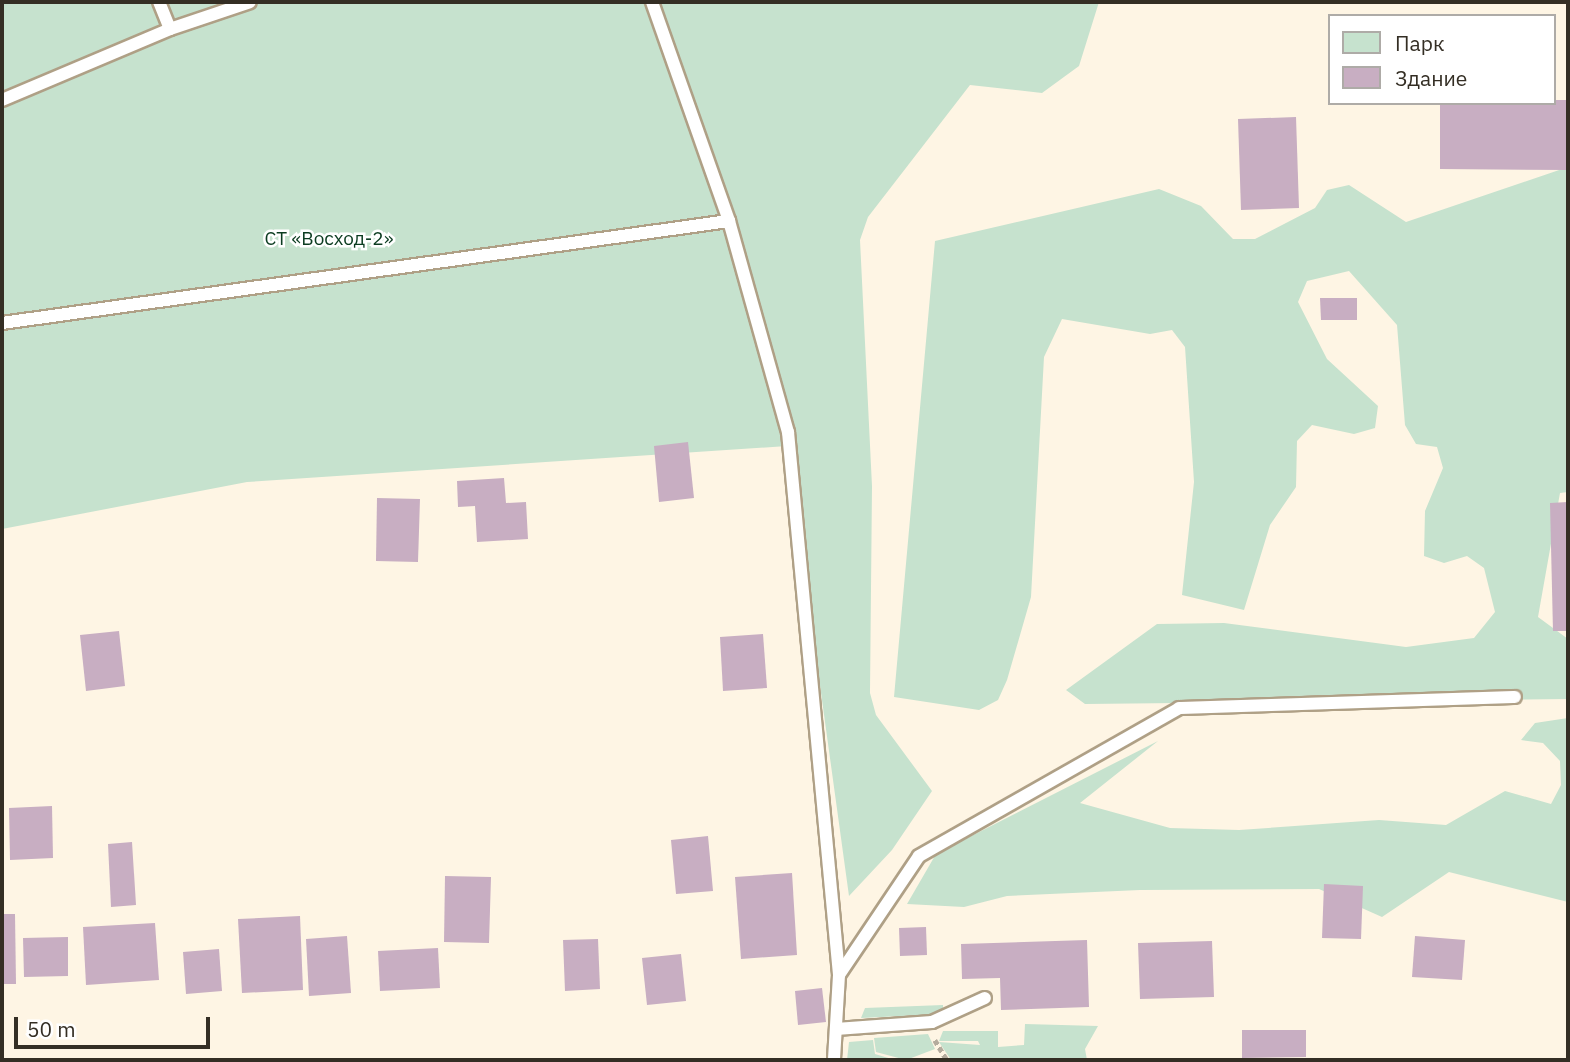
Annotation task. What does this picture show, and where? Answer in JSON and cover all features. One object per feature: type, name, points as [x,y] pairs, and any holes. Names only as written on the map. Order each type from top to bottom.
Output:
[{"type":"lane","points":[[159,2],[170,29]]},
{"type":"lane","points":[[2,100],[170,29],[250,2]]},
{"type":"lane","points":[[652,2],[729,221],[788,432],[839,975],[835,1060]]},
{"type":"lane","points":[[2,323],[729,221]]},
{"type":"lane","points":[[839,975],[919,856],[1179,708],[1515,697]]},
{"type":"lane","points":[[836,1029],[932,1022],[985,998]]},
{"type":"green space","name":"СТ «Восход-2»","points":[[2,2],[1099,2],[1079,66],[1042,93],[970,85],[868,217],[860,240],[872,486],[870,693],[876,715],[932,791],[892,850],[849,896],[787,446],[247,482],[2,529]]},
{"type":"green space","points":[[1568,167],[1568,492],[1560,493],[1538,617],[1568,639],[1568,699],[1085,704],[1066,690],[1157,624],[1224,623],[1406,647],[1474,638],[1495,612],[1484,568],[1467,556],[1444,563],[1424,556],[1425,511],[1443,468],[1437,447],[1416,444],[1405,425],[1397,325],[1349,271],[1307,281],[1298,302],[1327,359],[1378,406],[1375,428],[1354,434],[1312,425],[1297,441],[1296,487],[1270,525],[1244,610],[1182,595],[1194,482],[1185,347],[1172,330],[1150,334],[1062,319],[1044,357],[1031,597],[1007,680],[998,700],[979,710],[894,697],[935,241],[1159,189],[1201,206],[1233,239],[1255,239],[1315,208],[1327,190],[1349,185],[1406,222]]},
{"type":"green space","points":[[1568,718],[1568,902],[1449,872],[1382,917],[1319,889],[1140,890],[1007,896],[964,907],[907,904],[936,854],[1158,741],[1080,803],[1170,828],[1239,830],[1379,820],[1446,825],[1505,791],[1551,804],[1561,785],[1560,761],[1543,743],[1521,740],[1535,723]]},
{"type":"green space","points":[[943,1005],[943,1014],[861,1018],[865,1008]]},
{"type":"green space","points":[[1025,1024],[1098,1026],[1085,1049],[1087,1060],[951,1060],[939,1042],[980,1045],[978,1041],[939,1041],[943,1031],[998,1031],[998,1047],[1024,1045]]},
{"type":"green space","points":[[928,1034],[935,1049],[906,1060],[876,1052],[874,1038]]},
{"type":"green space","points":[[873,1040],[875,1054],[895,1060],[847,1060],[849,1042]]},
{"type":"building","points":[[1556,100],[1568,100],[1568,170],[1440,169],[1440,105],[1556,105]]},
{"type":"building","points":[[1296,117],[1299,208],[1241,210],[1238,119]]},
{"type":"building","points":[[1320,298],[1357,298],[1357,320],[1321,320]]},
{"type":"building","points":[[688,442],[694,498],[659,502],[654,446]]},
{"type":"building","points":[[504,478],[506,503],[526,502],[528,539],[477,542],[475,506],[458,507],[457,481]]},
{"type":"building","points":[[377,498],[420,499],[418,562],[376,561]]},
{"type":"building","points":[[1568,502],[1568,631],[1553,631],[1550,503]]},
{"type":"building","points":[[119,631],[125,686],[86,691],[80,635]]},
{"type":"building","points":[[763,634],[767,688],[723,691],[720,637]]},
{"type":"building","points":[[52,806],[53,858],[10,860],[9,808]]},
{"type":"building","points":[[708,836],[713,891],[676,894],[671,840]]},
{"type":"building","points":[[132,842],[136,905],[111,907],[108,844]]},
{"type":"building","points":[[792,873],[797,955],[741,959],[735,877]]},
{"type":"building","points":[[445,876],[491,877],[489,943],[444,942]]},
{"type":"building","points":[[1324,884],[1363,886],[1361,939],[1322,938]]},
{"type":"building","points":[[2,914],[15,914],[16,984],[2,984]]},
{"type":"building","points":[[300,916],[303,990],[242,993],[238,919]]},
{"type":"building","points":[[155,923],[159,980],[86,985],[83,927]]},
{"type":"building","points":[[926,927],[927,955],[900,956],[899,928]]},
{"type":"building","points":[[347,936],[351,993],[309,996],[306,939]]},
{"type":"building","points":[[1415,936],[1465,940],[1462,980],[1412,977]]},
{"type":"building","points":[[68,937],[68,976],[24,977],[23,938]]},
{"type":"building","points":[[598,939],[600,989],[565,991],[563,940]]},
{"type":"building","points":[[1087,940],[1089,1007],[1001,1010],[1000,978],[962,979],[961,944]]},
{"type":"building","points":[[1212,941],[1214,997],[1140,999],[1138,943]]},
{"type":"building","points":[[438,948],[440,988],[380,991],[378,951]]},
{"type":"building","points":[[219,949],[222,991],[186,994],[183,952]]},
{"type":"building","points":[[681,954],[686,1001],[647,1005],[642,958]]},
{"type":"building","points":[[822,988],[826,1022],[798,1025],[795,991]]},
{"type":"building","points":[[1242,1030],[1306,1030],[1306,1057],[1242,1058]]}]
